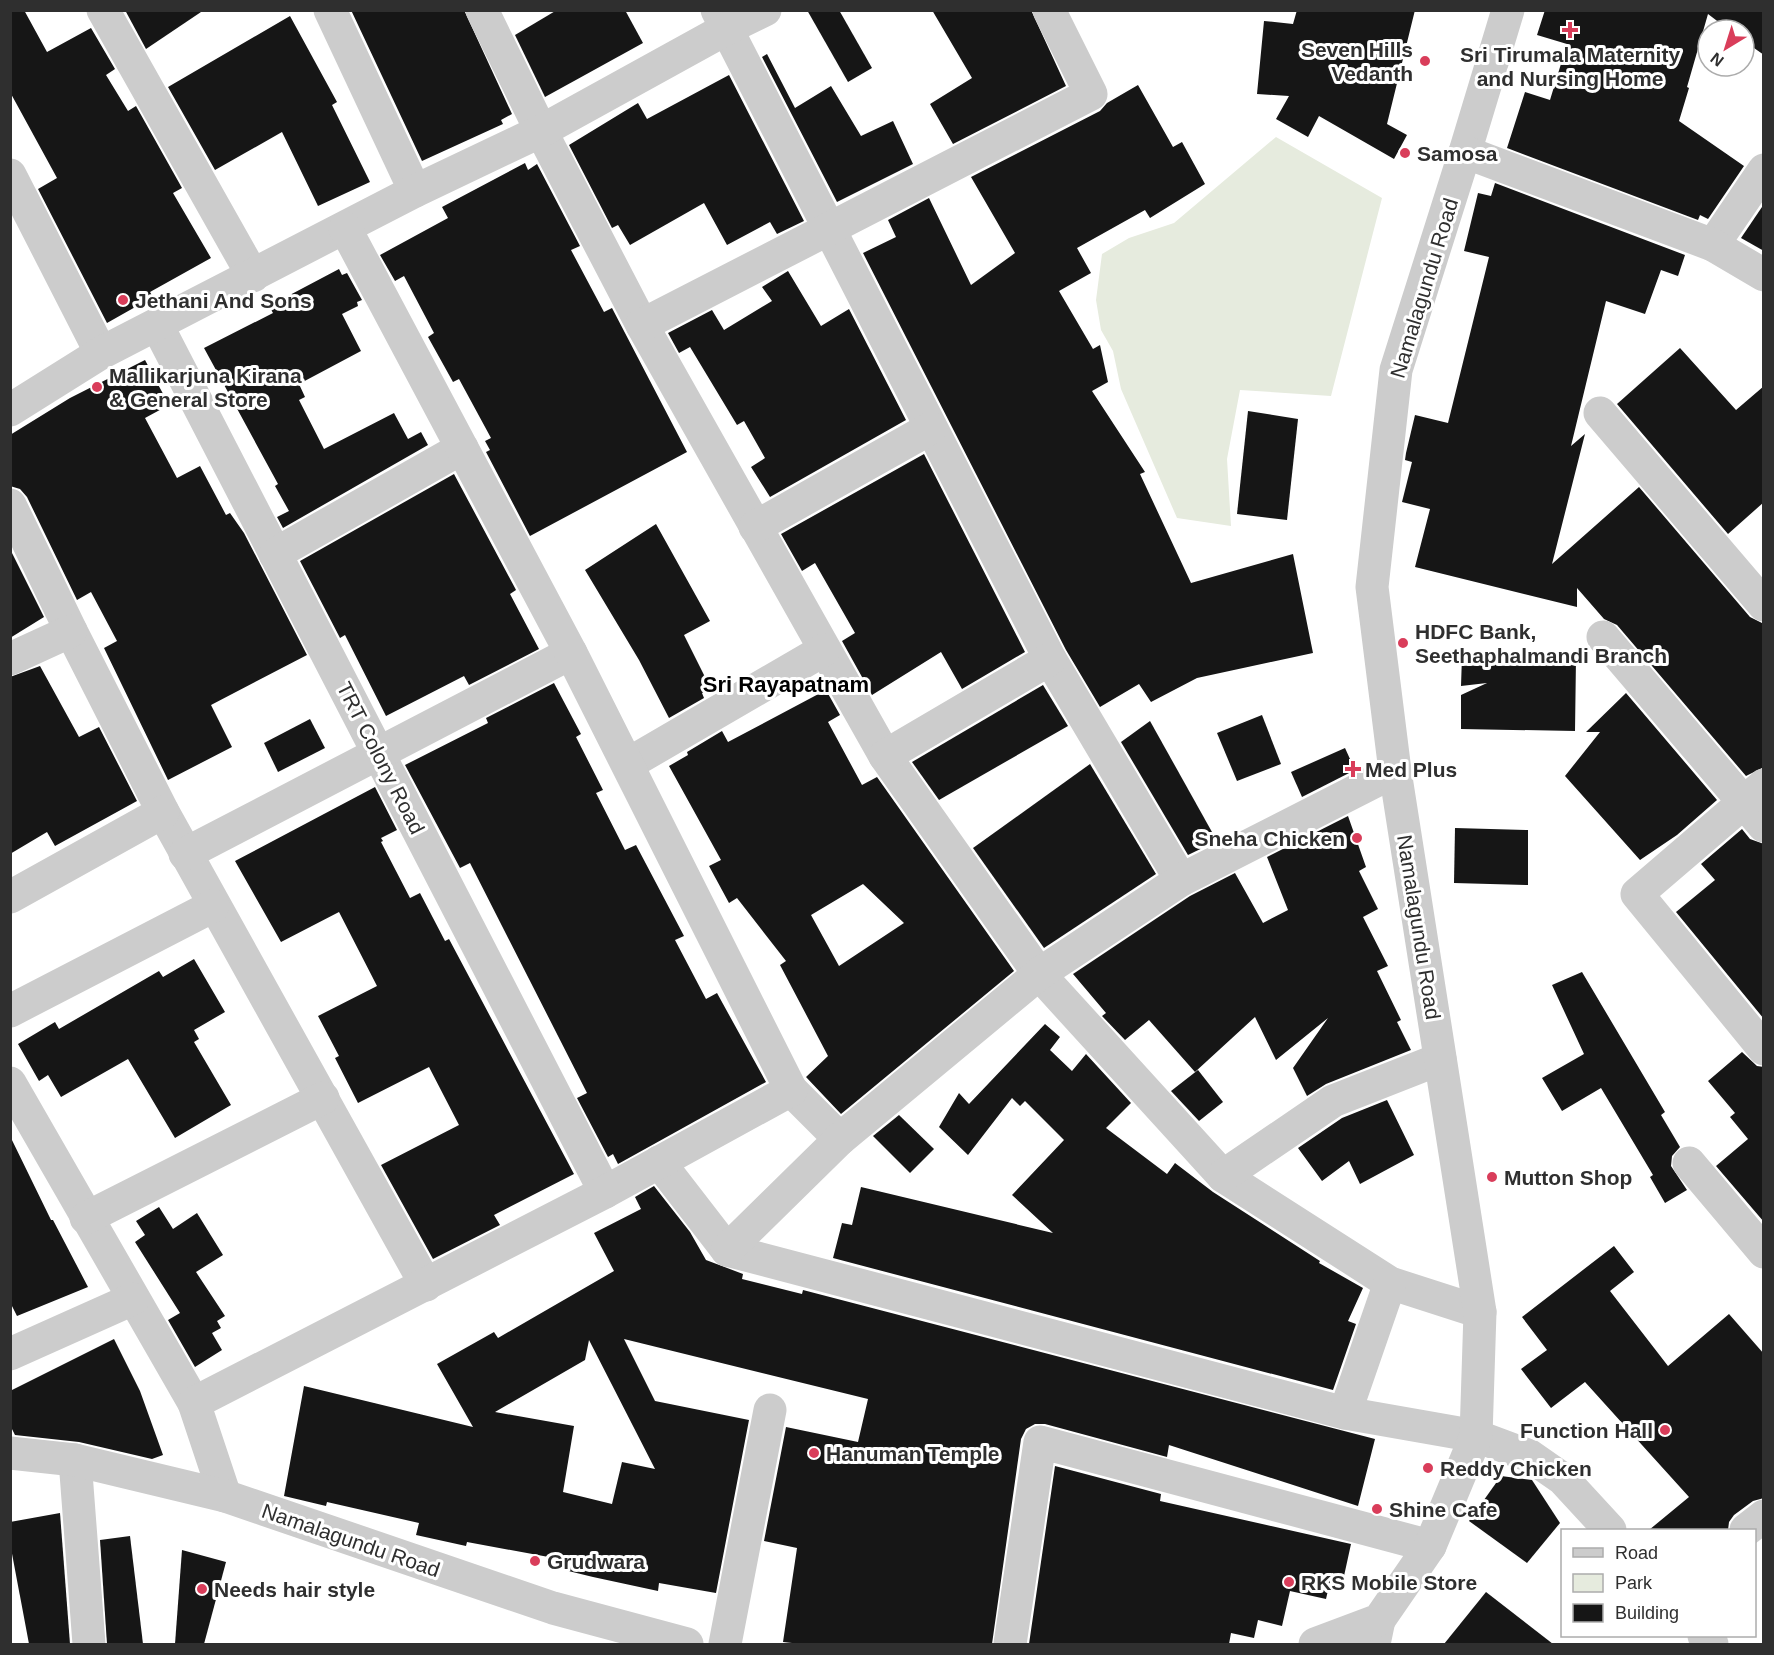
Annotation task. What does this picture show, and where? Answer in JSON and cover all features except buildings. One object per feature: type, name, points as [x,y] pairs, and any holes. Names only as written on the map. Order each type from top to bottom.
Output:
[{"type":"street","points":[[103,10],[253,276]]},
{"type":"street","points":[[330,10],[415,191]]},
{"type":"street","points":[[482,10],[541,131],[642,325],[885,756],[1039,974],[1223,1176],[1390,1283],[1480,1312]]},
{"type":"street","points":[[10,410],[101,353],[415,191],[541,131],[722,20],[765,10]]},
{"type":"street","points":[[642,325],[1091,94],[1049,10]]},
{"type":"street","name":"Namalagundu Road","points":[[1315,1644],[1377,1632],[1430,1546],[1476,1436],[1480,1312],[1395,771],[1372,586],[1396,370],[1508,10]]},
{"type":"street","points":[[722,20],[1050,659],[1181,880]]},
{"type":"street","points":[[1465,152],[1713,244],[1764,275]]},
{"type":"street","points":[[1713,244],[1764,170]]},
{"type":"street","points":[[10,175],[101,353]]},
{"type":"street","points":[[345,228],[571,653],[791,1090],[840,1139]]},
{"type":"street","name":"TRT Colony Road","points":[[157,325],[604,1192]]},
{"type":"street","points":[[1600,413],[1764,605]]},
{"type":"street","points":[[755,527],[931,428]]},
{"type":"street","points":[[275,554],[462,448]]},
{"type":"street","points":[[10,505],[71,631],[185,854],[426,1285]]},
{"type":"street","points":[[10,659],[71,631]]},
{"type":"street","points":[[1603,637],[1757,804],[1637,894],[1764,1049]]},
{"type":"street","points":[[628,764],[824,650]]},
{"type":"street","points":[[185,854],[571,653]]},
{"type":"street","points":[[885,756],[1050,659]]},
{"type":"street","points":[[727,1250],[840,1139],[1039,974],[1181,880],[1395,771]]},
{"type":"street","points":[[10,897],[163,812]]},
{"type":"street","points":[[10,1011],[213,906]]},
{"type":"street","points":[[1223,1176],[1333,1101],[1440,1059]]},
{"type":"street","points":[[10,1083],[194,1403],[225,1496]]},
{"type":"street","points":[[194,1403],[604,1192],[791,1090]]},
{"type":"street","points":[[86,1218],[323,1098]]},
{"type":"street","points":[[659,1162],[727,1250],[1345,1413],[1476,1436],[1530,1456],[1563,1479],[1609,1529]]},
{"type":"street","points":[[1689,1163],[1764,1252]]},
{"type":"street","points":[[1345,1413],[1390,1283]]},
{"type":"street","points":[[10,1354],[133,1299]]},
{"type":"street","points":[[725,1644],[770,1410]]},
{"type":"street","points":[[1010,1644],[1040,1442],[1430,1546]]},
{"type":"street","name":"Namalagundu Road","points":[[10,1453],[75,1460],[225,1496],[553,1608],[687,1644]]},
{"type":"street","points":[[75,1460],[89,1644]]},
{"type":"street","points":[[1747,1529],[1764,1516]]},
{"type":"green space","points":[[1276,137],[1382,198],[1331,396],[1240,390],[1227,459],[1231,526],[1177,518],[1121,389],[1113,351],[1101,330],[1096,300],[1102,254],[1129,238],[1174,223]]},
{"type":"place","name":"Sri Tirumala Maternity and Nursing Home","points":[[1570,30]]},
{"type":"place","name":"Seven Hills Vedanth","points":[[1425,61]]},
{"type":"place","name":"Samosa","points":[[1405,153]]},
{"type":"place","name":"Jethani And Sons","points":[[123,300]]},
{"type":"place","name":"Mallikarjuna Kirana & General Store","points":[[97,387]]},
{"type":"place","name":"HDFC Bank, Seethaphalmandi Branch","points":[[1403,643]]},
{"type":"place","name":"Med Plus","points":[[1353,769]]},
{"type":"place","name":"Sneha Chicken","points":[[1357,838]]},
{"type":"place","name":"Mutton Shop","points":[[1492,1177]]},
{"type":"place","name":"Function Hall","points":[[1665,1430]]},
{"type":"place","name":"Hanuman Temple","points":[[814,1453]]},
{"type":"place","name":"Reddy Chicken","points":[[1428,1468]]},
{"type":"place","name":"Shine Cafe","points":[[1377,1509]]},
{"type":"place","name":"Grudwara","points":[[535,1561]]},
{"type":"place","name":"RKS Mobile Store","points":[[1289,1582]]},
{"type":"place","name":"Needs hair style","points":[[202,1589]]},
{"type":"district","name":"Sri Rayapatnam","points":[[786,684]]}]
